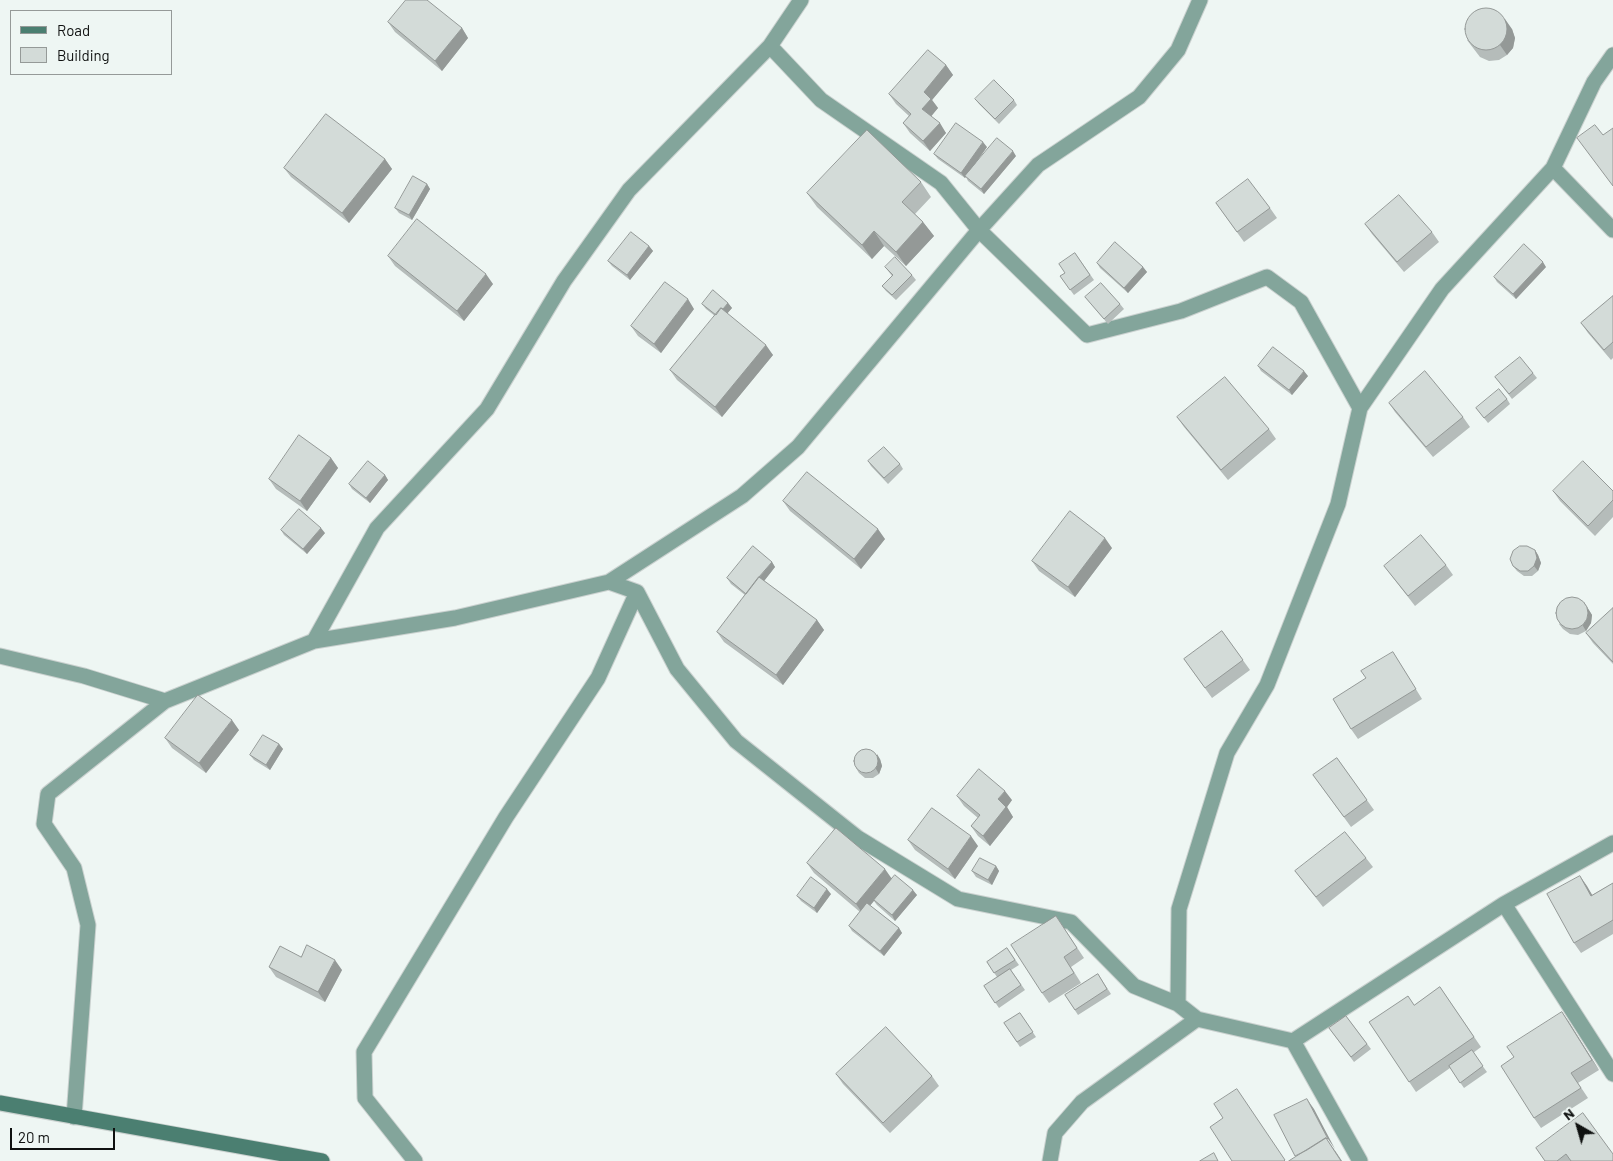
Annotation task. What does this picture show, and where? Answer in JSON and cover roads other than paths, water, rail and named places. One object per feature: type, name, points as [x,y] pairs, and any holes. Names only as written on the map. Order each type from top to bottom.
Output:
[{"type":"main road","points":[[0,1103],[322,1161]]},
{"type":"street","points":[[314,641],[377,528],[487,409],[564,282],[628,190],[770,46],[801,0]]},
{"type":"street","points":[[74,1116],[88,925],[74,868],[44,824],[48,794],[166,701],[314,641],[455,618],[609,582],[742,496],[798,447],[979,230],[1038,165],[1139,97],[1178,50],[1200,0]]},
{"type":"street","points":[[770,46],[821,100],[941,183],[979,230],[1087,335],[1181,311],[1267,277],[1301,302],[1360,408]]},
{"type":"street","points":[[1178,1004],[1179,909],[1227,753],[1267,685],[1338,504],[1360,408],[1442,289],[1553,168],[1594,82],[1613,56]]},
{"type":"street","points":[[1553,168],[1613,230]]},
{"type":"street","points":[[609,582],[637,592],[677,669],[736,741],[858,838],[958,899],[1071,922],[1134,986],[1178,1004],[1197,1019],[1293,1040],[1504,904],[1613,843]]},
{"type":"street","points":[[415,1161],[365,1098],[364,1052],[506,817],[598,678],[637,592]]},
{"type":"street","points":[[0,656],[84,676],[166,701]]},
{"type":"street","points":[[1504,904],[1613,1074]]},
{"type":"street","points":[[1050,1161],[1054,1134],[1082,1102],[1197,1019]]},
{"type":"street","points":[[1293,1040],[1360,1161]]}]
